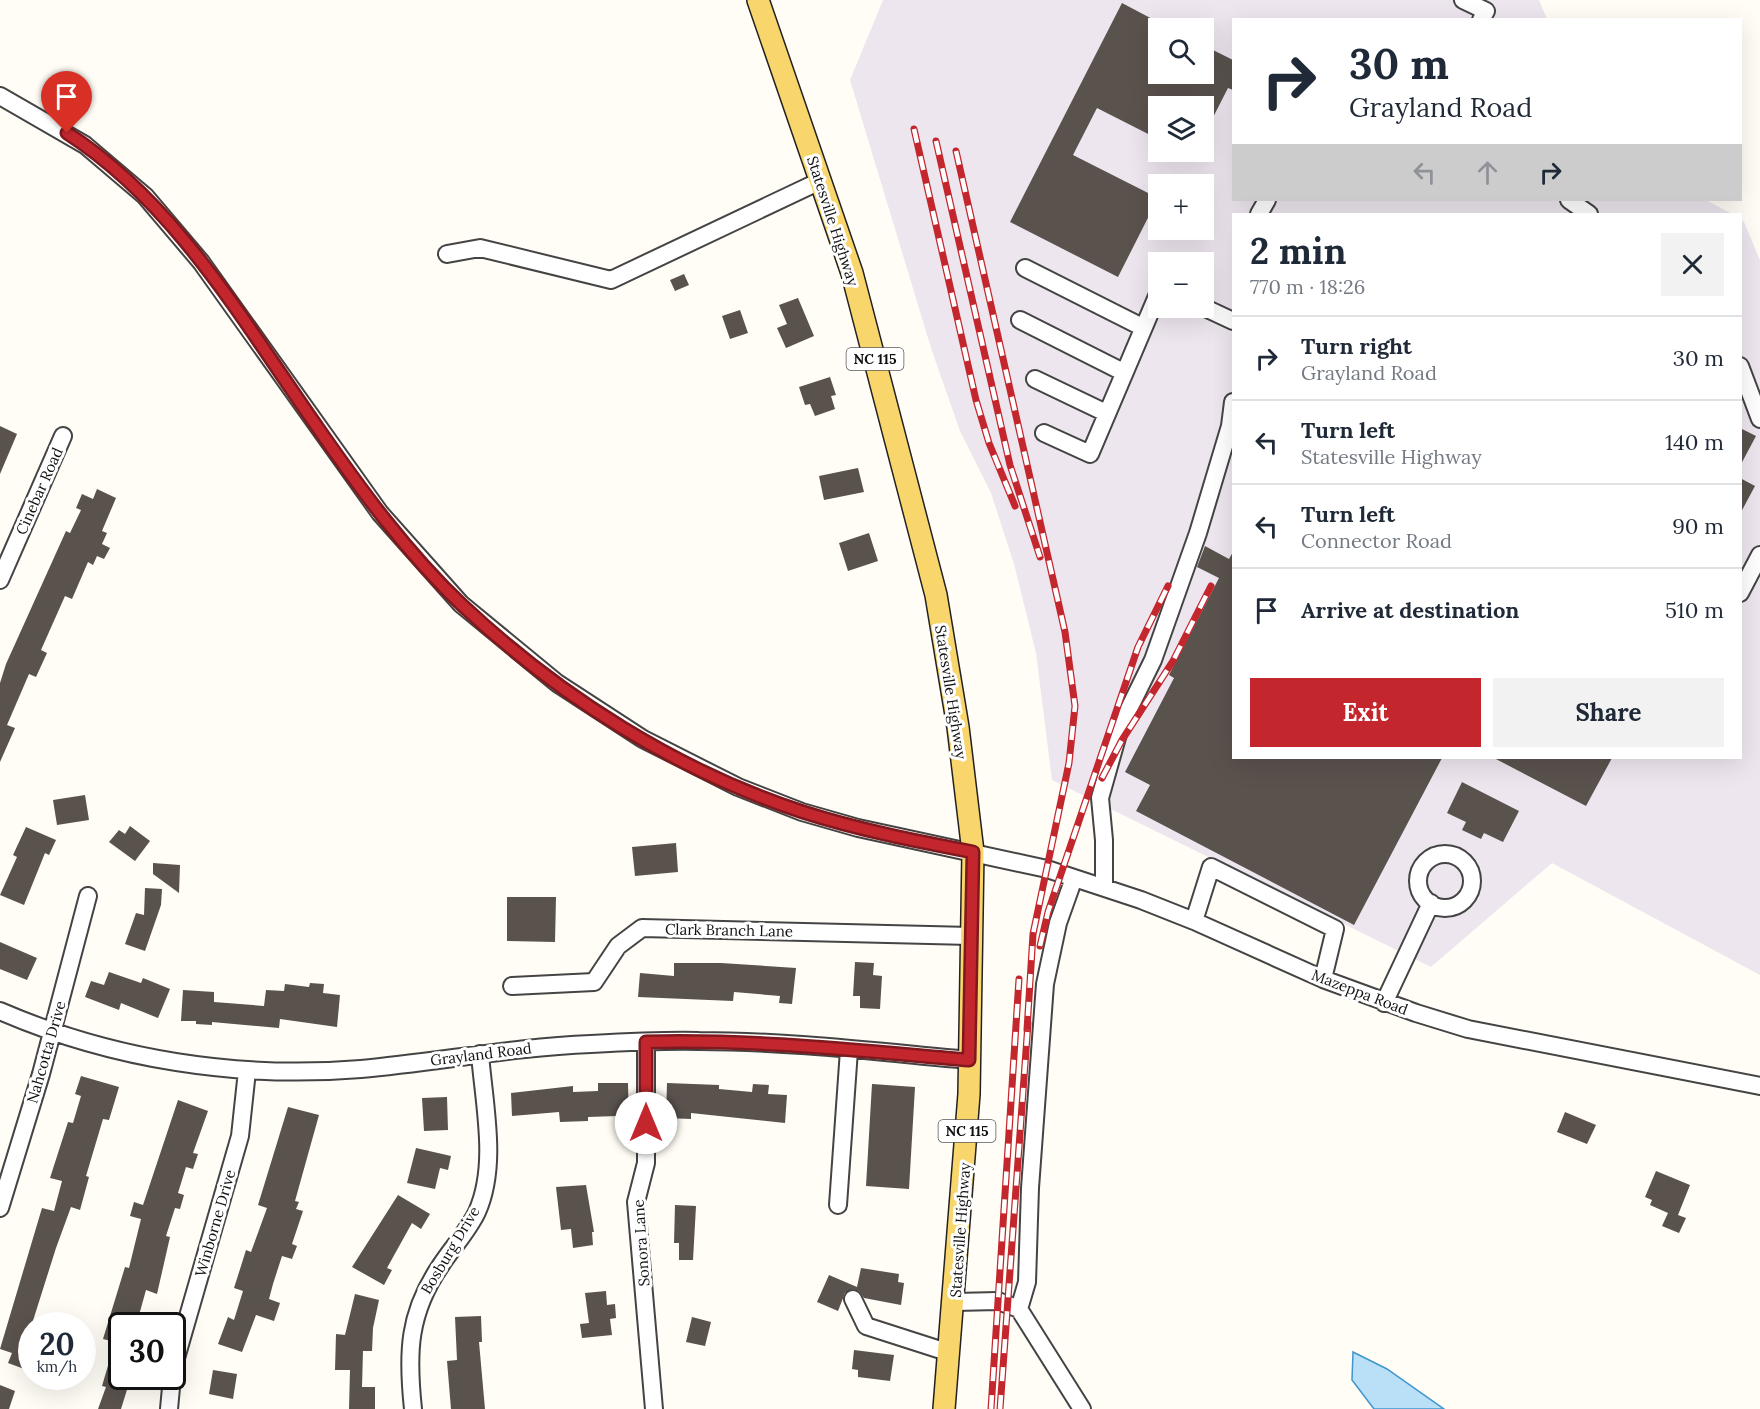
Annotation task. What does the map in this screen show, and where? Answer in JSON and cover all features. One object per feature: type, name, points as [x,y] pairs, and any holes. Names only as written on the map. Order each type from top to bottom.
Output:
[{"type":"main road","name":"Statesville Highway","points":[[758,0],[852,273],[936,595],[958,727],[973,852],[969,1060],[955,1302],[944,1409]]},
{"type":"street","points":[[1463,0],[1486,11],[1483,18]]},
{"type":"street","name":"Mazeppa Road","points":[[0,96],[85,145],[145,196],[201,262],[380,513],[461,604],[520,654],[596,710],[643,739],[738,787],[802,812],[858,828],[1047,869],[1104,887],[1194,921],[1323,979],[1384,1003],[1468,1029],[1760,1086]]},
{"type":"street","points":[[447,254],[480,248],[611,280],[820,181]]},
{"type":"street","points":[[1570,201],[1588,213]]},
{"type":"street","points":[[1025,268],[1142,327]]},
{"type":"street","points":[[1214,312],[1232,321]]},
{"type":"street","points":[[1044,433],[1090,454],[1148,315]]},
{"type":"street","points":[[1020,320],[1123,372]]},
{"type":"street","points":[[1742,371],[1760,419]]},
{"type":"street","points":[[1035,379],[1106,413]]},
{"type":"street","points":[[1104,887],[1104,840],[1100,798],[1120,727],[1153,660],[1198,533],[1230,426],[1232,410]]},
{"type":"street","name":"Cinebar Road","points":[[0,579],[63,436]]},
{"type":"street","points":[[1742,589],[1760,555]]},
{"type":"street","points":[[1194,921],[1211,867],[1335,929],[1323,979]]},
{"type":"street","points":[[1020,1309],[1027,1281],[1030,1188],[1045,984],[1058,923],[1074,878]]},
{"type":"street","name":"Nahcotta Drive","points":[[0,1208],[88,896]]},
{"type":"street","points":[[1384,1003],[1431,903]]},
{"type":"street","name":"Clark Branch Lane","points":[[512,986],[594,982],[618,946],[642,928],[970,936]]},
{"type":"street","name":"Grayland Road","points":[[0,1011],[51,1033],[154,1059],[247,1071],[361,1069],[566,1045],[700,1041],[969,1060]]},
{"type":"street","name":"Sonora Lane","points":[[646,1042],[646,1163],[636,1202],[654,1409]]},
{"type":"street","points":[[838,1205],[849,1050]]},
{"type":"street","name":"Bosburg Drive","points":[[413,1409],[410,1337],[420,1300],[476,1213],[487,1177],[487,1140],[480,1054]]},
{"type":"street","name":"Winborne Drive","points":[[186,1323],[240,1136],[247,1071]]},
{"type":"street","points":[[853,1299],[866,1326],[950,1353]]},
{"type":"street","points":[[955,1302],[998,1301],[1020,1309],[1082,1409]]},
{"type":"street","points":[[169,1409],[171,1390]]},
{"type":"shaded area","points":[[883,0],[1539,0],[1547,18],[1232,18],[1232,201],[1708,201],[1730,213],[1232,213],[1232,759],[1742,759],[1742,220],[1760,260],[1760,975],[1552,863],[1431,967],[1052,780],[1036,653],[1014,564],[991,493],[960,431],[931,348],[850,80]]},
{"type":"water","points":[[1353,1352],[1387,1369],[1444,1409],[1374,1409],[1352,1380]]},
{"type":"building","points":[[1122,3],[1150,18],[1148,18],[1148,84],[1214,84],[1214,50],[1232,60],[1232,90],[1228,88],[1214,115],[1214,96],[1148,96],[1148,134],[1097,108],[1073,155],[1148,193],[1148,218],[1118,277],[1010,222]]},
{"type":"building","points":[[684,274],[689,285],[675,291],[670,280]]},
{"type":"building","points":[[798,298],[814,336],[786,348],[777,328],[787,324],[779,305]]},
{"type":"building","points":[[740,310],[748,333],[730,339],[722,316]]},
{"type":"building","points":[[830,377],[836,395],[831,396],[835,409],[815,416],[810,404],[805,405],[799,387]]},
{"type":"building","points":[[0,426],[17,434],[0,474]]},
{"type":"building","points":[[1742,429],[1756,436],[1742,462]]},
{"type":"building","points":[[858,468],[864,492],[824,500],[819,476]]},
{"type":"building","points":[[1742,479],[1755,486],[1742,510]]},
{"type":"building","points":[[97,489],[116,498],[102,531],[107,533],[102,544],[110,548],[104,559],[97,556],[93,565],[88,562],[72,599],[65,596],[41,650],[47,653],[36,677],[29,674],[7,725],[15,728],[0,762],[0,683],[6,664],[66,531],[70,533],[81,510],[76,508],[82,494],[93,499]]},
{"type":"building","points":[[869,533],[878,561],[848,571],[839,543]]},
{"type":"building","points":[[1205,546],[1229,559],[1232,554],[1232,759],[1441,759],[1354,925],[1136,811],[1150,785],[1125,772],[1174,678],[1169,675],[1219,578],[1197,567]]},
{"type":"building","points":[[1496,759],[1611,759],[1586,806]]},
{"type":"building","points":[[1462,782],[1519,811],[1503,842],[1484,833],[1481,839],[1462,830],[1466,822],[1447,813]]},
{"type":"building","points":[[85,795],[89,820],[57,825],[53,800]]},
{"type":"building","points":[[130,826],[150,841],[135,861],[109,842],[119,830],[125,834]]},
{"type":"building","points":[[26,827],[56,840],[49,855],[45,853],[24,905],[0,895],[17,857],[13,855]]},
{"type":"building","points":[[676,843],[678,872],[635,876],[632,847]]},
{"type":"building","points":[[153,863],[180,865],[179,893],[153,874]]},
{"type":"building","points":[[145,888],[162,889],[161,905],[145,951],[125,944],[136,913],[144,915]]},
{"type":"building","points":[[507,897],[556,897],[555,942],[507,941]]},
{"type":"building","points":[[0,942],[37,958],[27,980],[0,969]]},
{"type":"building","points":[[855,962],[874,963],[873,975],[882,976],[880,1009],[860,1008],[860,996],[853,996]]},
{"type":"building","points":[[674,963],[721,963],[796,968],[792,1004],[779,1003],[780,996],[734,992],[733,1001],[638,997],[640,973],[674,976]]},
{"type":"building","points":[[109,972],[141,983],[143,978],[170,989],[158,1018],[121,1003],[119,1010],[85,997],[91,981],[104,985]]},
{"type":"building","points":[[310,983],[324,984],[323,993],[340,995],[337,1027],[280,1019],[279,1028],[212,1022],[212,1025],[196,1024],[196,1021],[181,1021],[183,990],[214,992],[214,1002],[264,1006],[266,990],[284,991],[285,984],[309,987]]},
{"type":"building","points":[[81,1076],[119,1087],[109,1120],[103,1119],[86,1176],[89,1177],[80,1210],[71,1207],[36,1312],[18,1312],[18,1367],[8,1363],[12,1353],[0,1349],[42,1208],[54,1211],[62,1181],[50,1178],[68,1122],[73,1123],[81,1096],[75,1094]]},
{"type":"building","points":[[598,1083],[628,1083],[629,1126],[617,1126],[617,1116],[588,1117],[588,1121],[560,1122],[559,1112],[512,1116],[511,1093],[573,1086],[573,1092],[598,1091]]},
{"type":"building","points":[[667,1083],[719,1085],[719,1089],[752,1092],[753,1084],[769,1085],[768,1094],[787,1095],[785,1123],[691,1113],[691,1119],[666,1118]]},
{"type":"building","points":[[872,1084],[915,1087],[909,1189],[866,1186]]},
{"type":"building","points":[[447,1097],[448,1130],[424,1131],[422,1098]]},
{"type":"building","points":[[178,1100],[208,1111],[193,1153],[198,1154],[193,1169],[186,1167],[178,1193],[184,1195],[180,1209],[175,1208],[166,1236],[170,1237],[157,1294],[146,1290],[140,1312],[111,1312],[125,1267],[129,1268],[141,1219],[130,1216],[134,1202],[143,1205]]},
{"type":"building","points":[[288,1107],[319,1115],[295,1201],[299,1202],[296,1209],[303,1211],[292,1244],[297,1246],[292,1259],[282,1256],[273,1284],[269,1299],[280,1303],[274,1321],[256,1315],[242,1352],[218,1344],[228,1317],[234,1320],[243,1291],[234,1288],[246,1250],[251,1252],[267,1208],[258,1205]]},
{"type":"building","points":[[1565,1112],[1596,1125],[1587,1144],[1557,1132]]},
{"type":"building","points":[[416,1148],[451,1156],[448,1170],[440,1168],[435,1189],[407,1183]]},
{"type":"building","points":[[1656,1171],[1690,1185],[1678,1215],[1686,1218],[1679,1233],[1662,1226],[1668,1213],[1650,1205],[1652,1200],[1645,1197]]},
{"type":"building","points":[[586,1185],[594,1232],[592,1232],[593,1245],[573,1248],[571,1229],[561,1230],[556,1187]]},
{"type":"building","points":[[398,1195],[430,1214],[421,1229],[412,1223],[387,1268],[392,1270],[384,1285],[352,1267]]},
{"type":"building","points":[[675,1205],[696,1206],[693,1260],[679,1260],[679,1243],[674,1243]]},
{"type":"building","points":[[861,1268],[899,1274],[898,1282],[904,1283],[901,1305],[864,1298],[859,1291],[853,1289],[845,1293],[838,1311],[817,1302],[829,1275],[857,1287]]},
{"type":"building","points":[[606,1291],[607,1305],[615,1304],[616,1318],[610,1319],[612,1335],[582,1338],[580,1324],[589,1323],[585,1293]]},
{"type":"building","points":[[355,1294],[379,1300],[373,1328],[372,1351],[363,1351],[362,1387],[375,1387],[375,1409],[349,1409],[350,1370],[335,1370],[336,1334],[345,1335]]},
{"type":"building","points":[[481,1316],[482,1342],[479,1342],[485,1409],[451,1409],[447,1361],[457,1360],[455,1317]]},
{"type":"building","points":[[692,1317],[711,1322],[705,1346],[686,1342]]},
{"type":"building","points":[[108,1323],[108,1340],[103,1339]]},
{"type":"building","points":[[854,1350],[894,1355],[890,1381],[858,1377],[858,1370],[852,1369]]},
{"type":"building","points":[[108,1366],[108,1390],[127,1390],[121,1409],[98,1409],[106,1387],[102,1386]]},
{"type":"building","points":[[213,1370],[237,1374],[233,1399],[209,1394]]},
{"type":"building","points":[[0,1385],[15,1391],[9,1409],[0,1409]]},
{"type":"railway","points":[[914,129],[976,400],[989,443],[1015,506]]},
{"type":"railway","points":[[936,141],[1010,465],[1040,557]]},
{"type":"railway","points":[[956,151],[1065,632],[1075,706],[1069,763],[1033,934],[1027,1030]]},
{"type":"railway","points":[[1040,946],[1048,912],[1138,647],[1168,586]]},
{"type":"railway","points":[[1102,778],[1122,740],[1173,661],[1211,586]]},
{"type":"railway","points":[[991,1409],[1019,979]]},
{"type":"railway","points":[[1000,1409],[1028,1023]]},
{"type":"route","points":[[67,133],[117,169],[176,231],[212,277],[344,467],[380,513],[461,604],[511,647],[557,683],[643,739],[688,764],[738,787],[802,812],[858,828],[973,852],[969,1060],[811,1046],[700,1041],[646,1042],[646,1123]]}]
